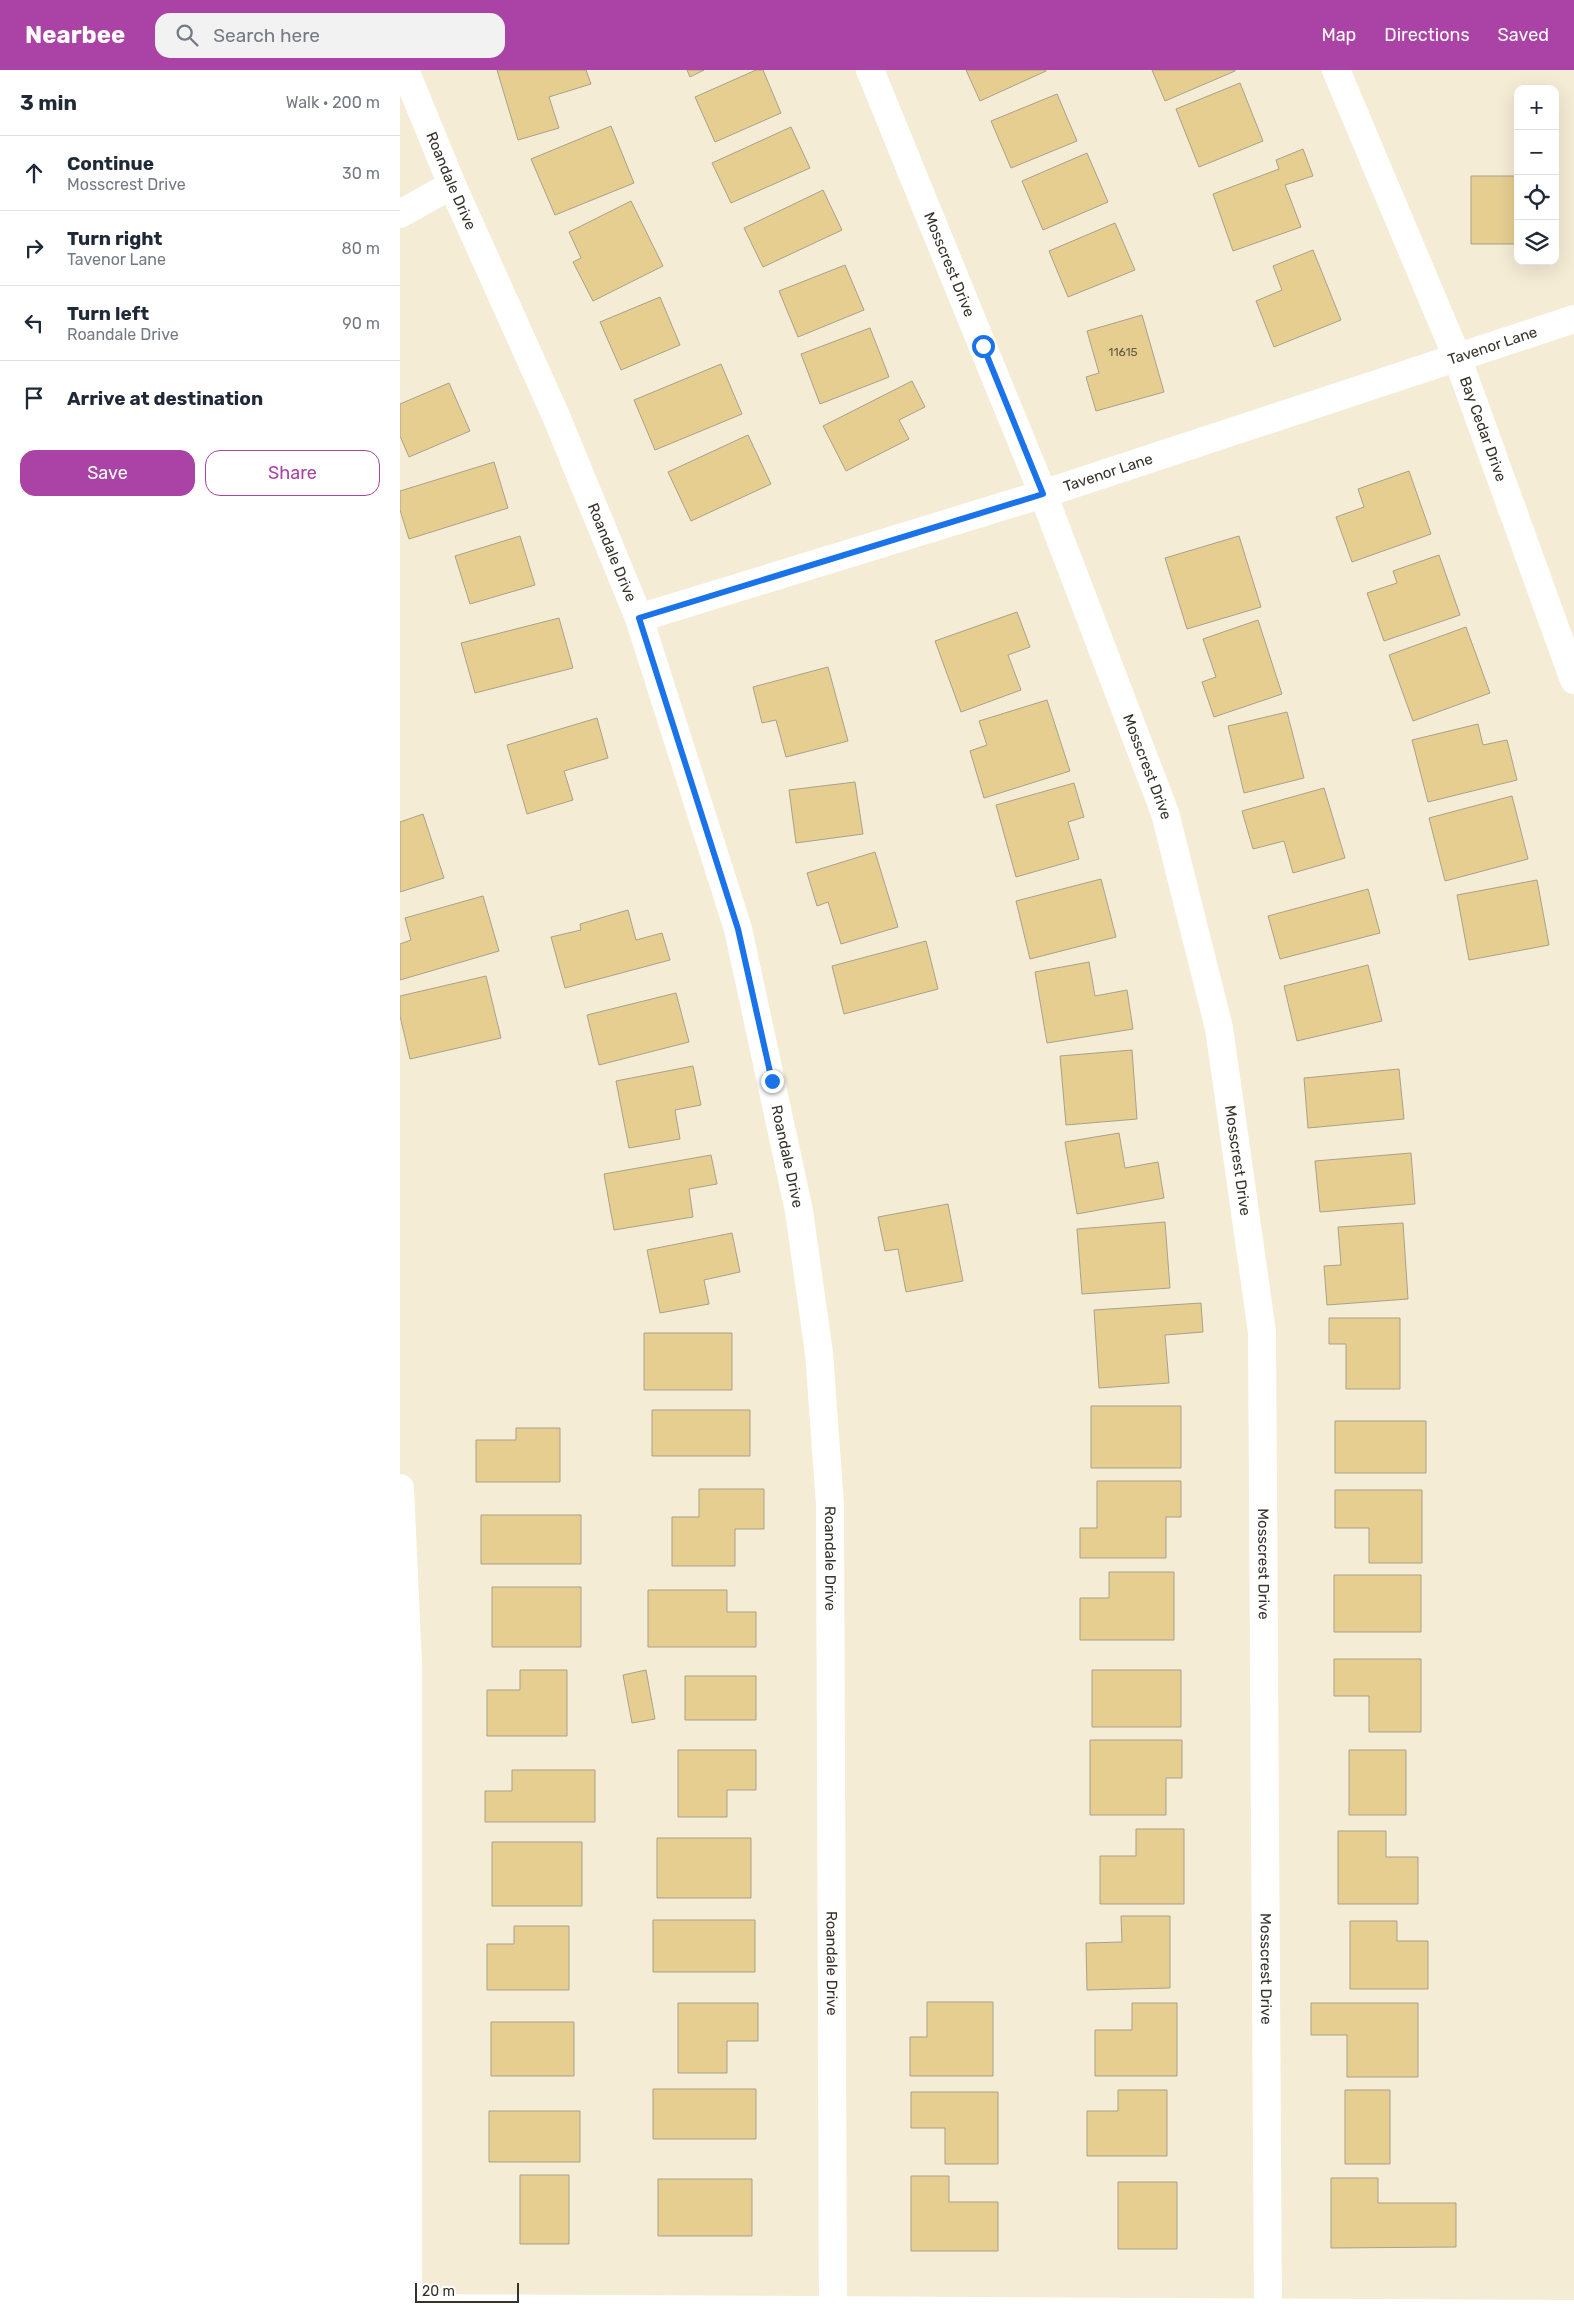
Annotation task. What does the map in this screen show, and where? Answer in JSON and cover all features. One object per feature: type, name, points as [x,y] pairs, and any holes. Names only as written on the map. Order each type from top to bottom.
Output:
[{"type":"street","name":"Roandale Drive","points":[[405,70],[452,186],[556,416],[639,618],[738,929],[800,1211],[818,1354],[830,1505],[832,2309]]},
{"type":"street","name":"Mosscrest Drive","points":[[870,70],[1043,494],[1165,813],[1219,1028],[1262,1332],[1268,2314]]},
{"type":"street","name":"Bay Cedar Drive","points":[[1336,70],[1457,357],[1574,680]]},
{"type":"street","points":[[400,214],[452,186]]},
{"type":"street","name":"Tavenor Lane","points":[[639,618],[1043,494],[1574,320]]},
{"type":"street","points":[[400,1488],[408,1664],[405,2310],[832,2309],[1268,2314],[1574,2314]]},
{"type":"building","points":[[497,70],[586,70],[591,84],[549,97],[559,128],[518,140]]},
{"type":"building","points":[[687,70],[704,70],[690,77]]},
{"type":"building","points":[[756,70],[763,70],[781,113],[715,142],[695,97]]},
{"type":"building","points":[[966,70],[1046,70],[1046,71],[980,101]]},
{"type":"building","points":[[1152,70],[1235,70],[1235,71],[1165,101]]},
{"type":"building","points":[[1240,83],[1263,141],[1199,167],[1176,109]]},
{"type":"building","points":[[1057,94],[1077,141],[1011,168],[991,121]]},
{"type":"building","points":[[611,126],[634,183],[555,215],[531,159]]},
{"type":"building","points":[[791,127],[810,168],[731,203],[712,163]]},
{"type":"building","points":[[1303,149],[1313,176],[1285,185],[1301,227],[1233,251],[1213,194],[1279,169],[1276,160]]},
{"type":"building","points":[[1087,153],[1108,202],[1043,230],[1022,181]]},
{"type":"building","points":[[1471,176],[1514,176],[1514,244],[1471,244]]},
{"type":"building","points":[[823,190],[842,230],[763,267],[744,228]]},
{"type":"building","points":[[631,201],[663,266],[593,301],[573,262],[581,258],[569,232]]},
{"type":"building","points":[[1115,223],[1135,270],[1068,297],[1049,251]]},
{"type":"building","points":[[1313,250],[1341,320],[1274,347],[1256,301],[1282,290],[1273,266]]},
{"type":"building","points":[[845,265],[864,310],[798,337],[779,291]]},
{"type":"building","points":[[660,297],[680,345],[621,370],[600,322]]},
{"type":"building","points":[[1142,315],[1164,392],[1096,411],[1086,377],[1099,373],[1087,331]]},
{"type":"building","points":[[870,328],[889,377],[820,404],[801,354]]},
{"type":"building","points":[[721,364],[742,414],[655,450],[634,400]]},
{"type":"building","points":[[912,381],[925,407],[899,420],[909,439],[846,471],[823,426]]},
{"type":"building","points":[[449,383],[470,431],[409,457],[400,436],[400,404]]},
{"type":"building","points":[[748,435],[771,484],[691,521],[668,472]]},
{"type":"building","points":[[494,462],[508,508],[409,539],[400,510],[400,491]]},
{"type":"building","points":[[1409,471],[1431,534],[1352,562],[1336,517],[1364,507],[1358,489]]},
{"type":"building","points":[[520,536],[535,585],[470,604],[455,556]]},
{"type":"building","points":[[1239,536],[1261,607],[1187,629],[1165,558]]},
{"type":"building","points":[[1439,555],[1460,615],[1384,641],[1367,593],[1397,583],[1393,571]]},
{"type":"building","points":[[1017,612],[1030,647],[1008,655],[1021,690],[961,712],[935,641]]},
{"type":"building","points":[[559,618],[573,668],[475,693],[461,643]]},
{"type":"building","points":[[1258,620],[1282,694],[1214,717],[1202,682],[1216,677],[1203,639]]},
{"type":"building","points":[[1466,627],[1490,693],[1413,721],[1389,655]]},
{"type":"building","points":[[828,667],[848,741],[786,757],[776,720],[762,723],[753,687]]},
{"type":"building","points":[[1047,700],[1070,771],[984,798],[970,751],[987,745],[979,721]]},
{"type":"building","points":[[1287,712],[1304,778],[1244,793],[1228,726]]},
{"type":"building","points":[[597,718],[608,758],[564,771],[573,800],[527,814],[507,745]]},
{"type":"building","points":[[1478,724],[1483,745],[1507,740],[1517,780],[1428,802],[1412,740]]},
{"type":"building","points":[[855,782],[863,834],[796,843],[789,790]]},
{"type":"building","points":[[1074,783],[1084,817],[1068,822],[1079,859],[1016,877],[996,805]]},
{"type":"building","points":[[1324,788],[1345,858],[1293,873],[1284,841],[1253,849],[1242,811]]},
{"type":"building","points":[[1512,796],[1528,859],[1445,881],[1429,818]]},
{"type":"building","points":[[423,814],[444,878],[400,892],[400,822]]},
{"type":"building","points":[[875,852],[898,927],[841,944],[828,902],[817,906],[807,873]]},
{"type":"building","points":[[1101,879],[1116,937],[1030,959],[1016,901]]},
{"type":"building","points":[[1537,880],[1549,945],[1469,960],[1457,895]]},
{"type":"building","points":[[1368,889],[1380,933],[1280,959],[1268,916]]},
{"type":"building","points":[[483,896],[499,951],[400,980],[400,944],[411,940],[405,918]]},
{"type":"building","points":[[628,910],[636,940],[662,933],[670,960],[565,988],[551,937],[581,930],[580,924]]},
{"type":"building","points":[[926,941],[938,989],[844,1014],[832,966]]},
{"type":"building","points":[[1089,962],[1095,996],[1127,990],[1133,1029],[1047,1043],[1035,972]]},
{"type":"building","points":[[1368,965],[1382,1021],[1297,1041],[1284,986]]},
{"type":"building","points":[[486,976],[501,1038],[410,1059],[400,1016],[400,996]]},
{"type":"building","points":[[676,993],[689,1042],[599,1065],[587,1015]]},
{"type":"building","points":[[1132,1050],[1137,1119],[1066,1125],[1060,1056]]},
{"type":"building","points":[[693,1066],[701,1105],[675,1110],[680,1139],[629,1148],[616,1081]]},
{"type":"building","points":[[1399,1069],[1404,1119],[1308,1128],[1304,1078]]},
{"type":"building","points":[[1119,1133],[1125,1168],[1158,1162],[1164,1198],[1077,1214],[1065,1142]]},
{"type":"building","points":[[1411,1153],[1415,1204],[1320,1212],[1315,1161]]},
{"type":"building","points":[[711,1155],[717,1184],[689,1189],[693,1217],[614,1230],[604,1174]]},
{"type":"building","points":[[948,1204],[963,1281],[906,1292],[898,1249],[885,1251],[878,1217]]},
{"type":"building","points":[[1165,1222],[1170,1288],[1082,1294],[1077,1229]]},
{"type":"building","points":[[1403,1223],[1408,1299],[1327,1305],[1324,1266],[1341,1265],[1338,1227]]},
{"type":"building","points":[[732,1233],[740,1272],[704,1280],[709,1304],[660,1313],[647,1250]]},
{"type":"building","points":[[1201,1303],[1203,1332],[1165,1335],[1169,1383],[1099,1388],[1094,1310]]},
{"type":"building","points":[[1329,1318],[1400,1318],[1400,1389],[1346,1389],[1346,1344],[1329,1344]]},
{"type":"building","points":[[644,1333],[732,1333],[732,1390],[644,1390]]},
{"type":"building","points":[[1091,1406],[1181,1406],[1181,1468],[1091,1468]]},
{"type":"building","points":[[652,1410],[750,1410],[750,1456],[652,1456]]},
{"type":"building","points":[[1335,1421],[1426,1421],[1426,1473],[1335,1473]]},
{"type":"building","points":[[516,1428],[560,1428],[560,1482],[476,1482],[476,1440],[516,1440]]},
{"type":"building","points":[[1097,1481],[1181,1481],[1181,1517],[1166,1517],[1166,1558],[1080,1558],[1080,1528],[1097,1528]]},
{"type":"building","points":[[699,1489],[764,1489],[764,1529],[735,1529],[735,1566],[672,1566],[672,1517],[699,1517]]},
{"type":"building","points":[[1335,1490],[1422,1490],[1422,1563],[1369,1563],[1369,1528],[1335,1528]]},
{"type":"building","points":[[481,1515],[581,1515],[581,1564],[481,1564]]},
{"type":"building","points":[[1109,1572],[1174,1572],[1174,1640],[1080,1640],[1080,1598],[1109,1598]]},
{"type":"building","points":[[1334,1575],[1421,1575],[1421,1632],[1334,1632]]},
{"type":"building","points":[[492,1587],[581,1587],[581,1647],[492,1647]]},
{"type":"building","points":[[648,1590],[727,1590],[727,1612],[756,1612],[756,1647],[648,1647]]},
{"type":"building","points":[[1334,1659],[1421,1659],[1421,1732],[1369,1732],[1369,1696],[1334,1696]]},
{"type":"building","points":[[520,1670],[567,1670],[567,1736],[487,1736],[487,1690],[520,1690]]},
{"type":"building","points":[[646,1670],[655,1719],[632,1723],[623,1675]]},
{"type":"building","points":[[1092,1670],[1181,1670],[1181,1727],[1092,1727]]},
{"type":"building","points":[[685,1676],[756,1676],[756,1720],[685,1720]]},
{"type":"building","points":[[1090,1740],[1182,1740],[1182,1778],[1166,1778],[1166,1815],[1090,1815]]},
{"type":"building","points":[[678,1750],[756,1750],[756,1790],[727,1790],[727,1817],[678,1817]]},
{"type":"building","points":[[1349,1750],[1406,1750],[1406,1815],[1349,1815]]},
{"type":"building","points":[[512,1770],[595,1770],[595,1822],[485,1822],[485,1791],[512,1791]]},
{"type":"building","points":[[1136,1829],[1184,1829],[1184,1904],[1100,1904],[1100,1856],[1136,1856]]},
{"type":"building","points":[[1338,1831],[1386,1831],[1386,1857],[1418,1857],[1418,1904],[1338,1904]]},
{"type":"building","points":[[657,1838],[751,1838],[751,1898],[657,1898]]},
{"type":"building","points":[[492,1842],[582,1842],[582,1906],[492,1906]]},
{"type":"building","points":[[1121,1916],[1170,1916],[1170,1988],[1087,1990],[1086,1943],[1122,1942]]},
{"type":"building","points":[[653,1920],[755,1920],[755,1972],[653,1972]]},
{"type":"building","points":[[1350,1921],[1397,1921],[1397,1941],[1428,1941],[1428,1989],[1350,1989]]},
{"type":"building","points":[[514,1926],[569,1926],[569,1990],[487,1990],[487,1944],[514,1944]]},
{"type":"building","points":[[927,2002],[993,2002],[993,2076],[910,2076],[910,2037],[927,2037]]},
{"type":"building","points":[[678,2003],[758,2003],[758,2041],[727,2041],[727,2073],[678,2073]]},
{"type":"building","points":[[1132,2003],[1177,2003],[1177,2076],[1095,2076],[1095,2030],[1132,2030]]},
{"type":"building","points":[[1311,2003],[1418,2003],[1418,2077],[1347,2077],[1347,2035],[1311,2035]]},
{"type":"building","points":[[491,2022],[574,2022],[574,2076],[491,2076]]},
{"type":"building","points":[[653,2089],[756,2089],[756,2139],[653,2139]]},
{"type":"building","points":[[1118,2090],[1167,2090],[1167,2156],[1087,2156],[1087,2111],[1118,2111]]},
{"type":"building","points":[[1345,2090],[1390,2090],[1390,2164],[1345,2164]]},
{"type":"building","points":[[911,2092],[998,2092],[998,2164],[945,2164],[945,2128],[911,2128]]},
{"type":"building","points":[[489,2111],[580,2111],[580,2162],[489,2162]]},
{"type":"building","points":[[520,2175],[569,2175],[569,2244],[520,2244]]},
{"type":"building","points":[[911,2176],[949,2176],[949,2202],[998,2202],[998,2251],[911,2251]]},
{"type":"building","points":[[1331,2178],[1378,2178],[1378,2203],[1456,2203],[1456,2247],[1331,2248]]},
{"type":"building","points":[[658,2179],[752,2179],[752,2236],[658,2236]]},
{"type":"building","points":[[1118,2182],[1177,2182],[1177,2249],[1118,2249]]},
{"type":"route","points":[[772,1081],[738,929],[639,618],[1043,494],[983,346]]}]
